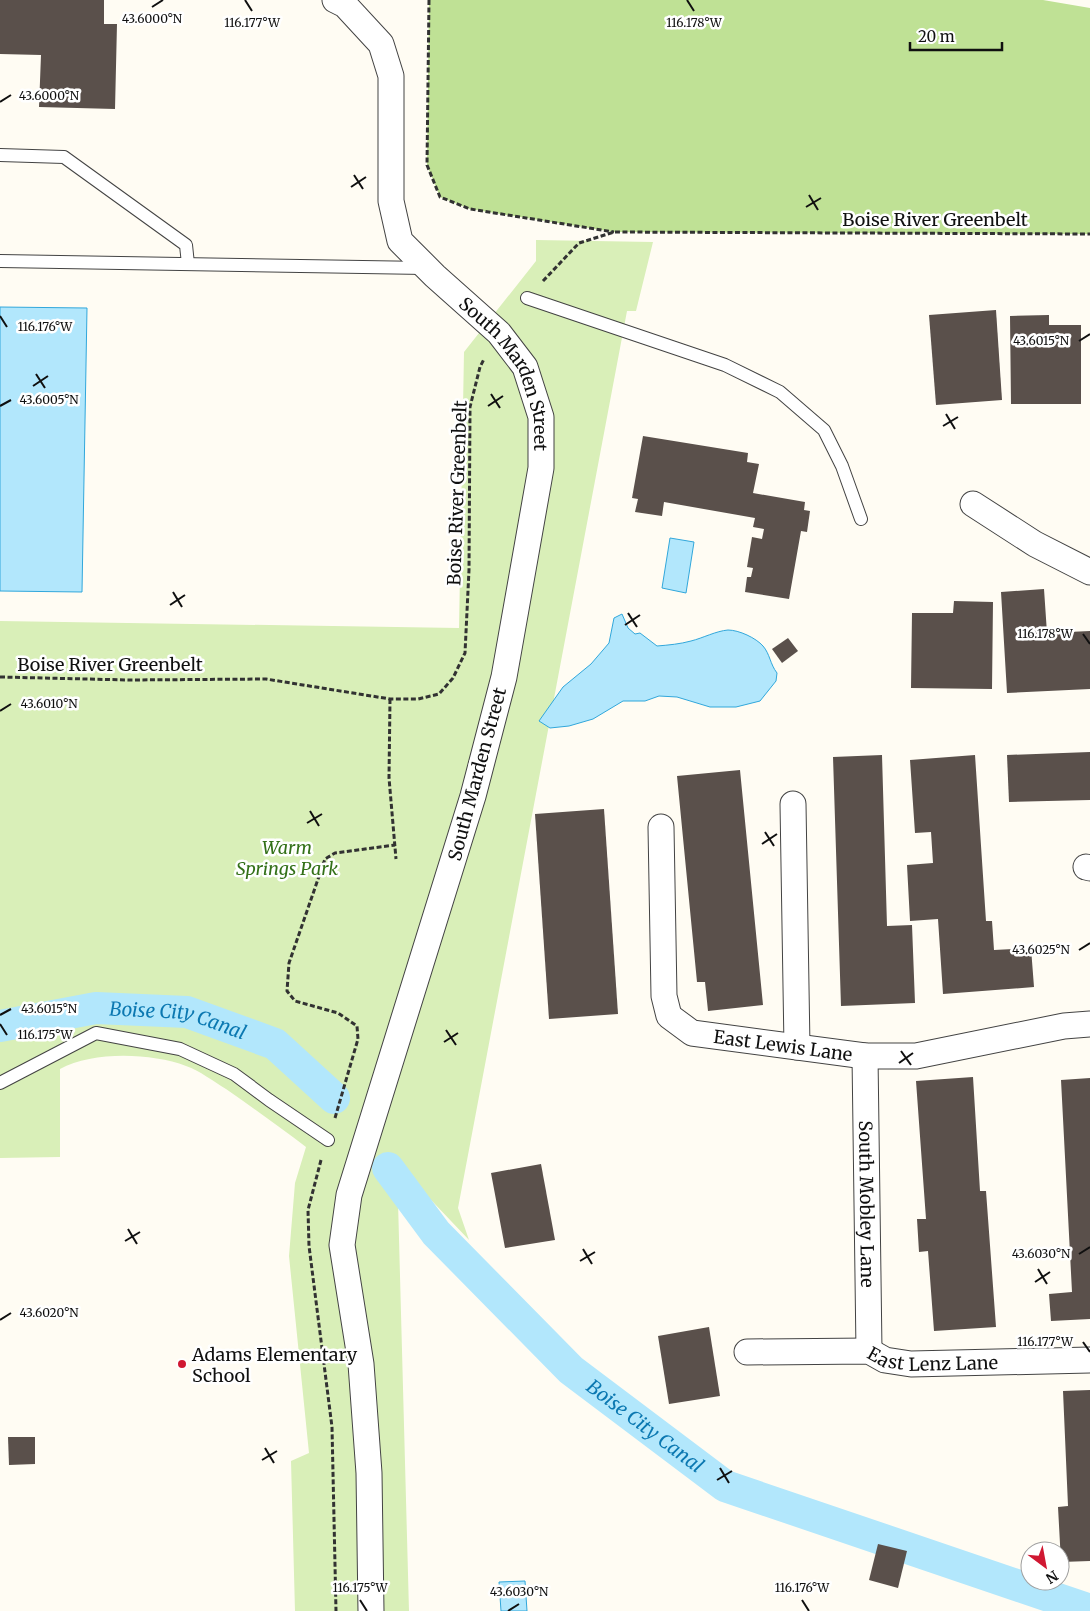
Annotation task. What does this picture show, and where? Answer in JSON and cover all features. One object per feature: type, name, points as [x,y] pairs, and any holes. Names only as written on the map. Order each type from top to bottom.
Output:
[{"type":"street","name":"South Marden Street","points":[[335,0],[345,5],[381,44],[391,76],[391,201],[400,241],[499,333],[525,367],[541,417],[541,468],[504,676],[473,796],[349,1195],[342,1245],[361,1374],[369,1473],[371,1611]]},
{"type":"street","points":[[972,504],[1035,544],[1090,572]]},
{"type":"street","points":[[793,804],[797,1047]]},
{"type":"street","name":"East Lewis Lane","points":[[661,827],[664,996],[670,1016],[692,1033],[865,1056],[916,1056],[1064,1026],[1090,1024]]},
{"type":"street","name":"South Mobley Lane","points":[[865,1056],[869,1351]]},
{"type":"street","name":"East Lenz Lane","points":[[747,1352],[869,1351],[885,1360],[911,1364],[1090,1360]]},
{"type":"lane","points":[[0,154],[64,157],[186,245],[188,264]]},
{"type":"lane","points":[[0,261],[427,268]]},
{"type":"lane","points":[[527,298],[724,364],[780,392],[824,430],[842,466],[861,519]]},
{"type":"lane","points":[[0,1083],[96,1033],[180,1049],[198,1057],[234,1074],[328,1140]]},
{"type":"path","points":[[429,0],[427,165],[440,197],[470,209],[614,232]]},
{"type":"path","name":"Boise River Greenbelt","points":[[527,298],[579,243],[614,232],[1090,234]]},
{"type":"path","name":"Boise River Greenbelt","points":[[0,677],[128,680],[266,679],[390,698],[418,699],[438,694],[453,678],[465,653],[469,570],[470,407],[480,367],[499,333]]},
{"type":"path","points":[[390,698],[389,778],[396,859]]},
{"type":"green space","points":[[429,0],[1043,0],[1090,8],[1090,234],[614,232],[470,209],[440,197],[427,165]]},
{"type":"green space","name":"Warm Springs Park","points":[[536,240],[653,242],[636,311],[627,311],[458,1208],[469,1240],[397,1164],[409,1611],[295,1611],[291,1461],[309,1453],[289,1256],[295,1183],[306,1147],[226,1089],[186,1066],[156,1058],[122,1056],[89,1059],[60,1069],[60,1157],[0,1158],[0,621],[459,628],[464,352],[536,261]]},
{"type":"water","points":[[0,307],[87,308],[82,592],[0,591]]},
{"type":"water","points":[[670,538],[694,542],[686,593],[662,588]]},
{"type":"water","points":[[622,614],[628,628],[635,634],[640,633],[657,646],[696,640],[728,630],[747,635],[760,643],[765,649],[777,673],[776,681],[760,701],[736,707],[710,707],[677,697],[659,696],[645,701],[623,701],[593,719],[569,726],[550,728],[539,721],[563,687],[591,664],[609,643],[614,618]]},
{"type":"water","points":[[525,1581],[527,1611],[501,1611],[499,1582]]},
{"type":"building","points":[[0,0],[104,0],[104,24],[117,24],[115,109],[39,107],[41,55],[0,54]]},
{"type":"building","points":[[996,310],[1002,400],[936,405],[929,315]]},
{"type":"building","points":[[1049,315],[1049,325],[1081,325],[1081,404],[1011,404],[1010,316]]},
{"type":"building","points":[[643,436],[748,453],[747,462],[759,464],[753,493],[805,502],[804,510],[810,511],[807,532],[801,531],[789,599],[745,592],[747,577],[751,577],[753,568],[747,567],[752,537],[762,539],[764,529],[753,527],[755,518],[664,502],[662,516],[635,512],[638,499],[632,498]]},
{"type":"building","points":[[1044,589],[1047,633],[1090,631],[1090,689],[1007,693],[1001,592]]},
{"type":"building","points":[[954,601],[993,602],[992,689],[911,688],[912,613],[953,613]]},
{"type":"building","points":[[788,638],[798,651],[782,663],[772,649]]},
{"type":"building","points":[[1090,752],[1090,800],[1009,802],[1007,755]]},
{"type":"building","points":[[882,755],[887,926],[912,925],[915,1003],[841,1006],[833,757]]},
{"type":"building","points":[[975,755],[986,921],[992,921],[994,950],[1031,948],[1034,987],[943,994],[938,919],[910,921],[907,865],[933,863],[931,832],[915,833],[910,760]]},
{"type":"building","points":[[740,770],[763,1005],[708,1011],[705,982],[697,982],[677,776]]},
{"type":"building","points":[[604,809],[618,1014],[549,1019],[535,814]]},
{"type":"building","points":[[973,1077],[980,1191],[986,1191],[996,1327],[934,1331],[928,1251],[919,1252],[917,1219],[926,1219],[916,1081]]},
{"type":"building","points":[[1090,1078],[1090,1319],[1051,1321],[1049,1294],[1072,1292],[1061,1080]]},
{"type":"building","points":[[541,1164],[555,1240],[505,1248],[491,1173]]},
{"type":"building","points":[[709,1327],[720,1396],[669,1404],[658,1336]]},
{"type":"building","points":[[1090,1390],[1090,1561],[1070,1562],[1070,1541],[1060,1541],[1058,1507],[1068,1506],[1063,1391]]},
{"type":"building","points":[[8,1437],[35,1437],[35,1464],[9,1465]]},
{"type":"building","points":[[878,1544],[907,1551],[898,1588],[869,1580]]},
{"type":"waterway","name":"Boise City Canal","points":[[0,1026],[96,1008],[187,1012],[275,1044],[334,1098]]},
{"type":"waterway","name":"Boise City Canal","points":[[388,1168],[436,1233],[571,1370],[725,1486],[1090,1610]]},
{"type":"place","name":"Adams Elementary School","points":[[182,1364]]}]
